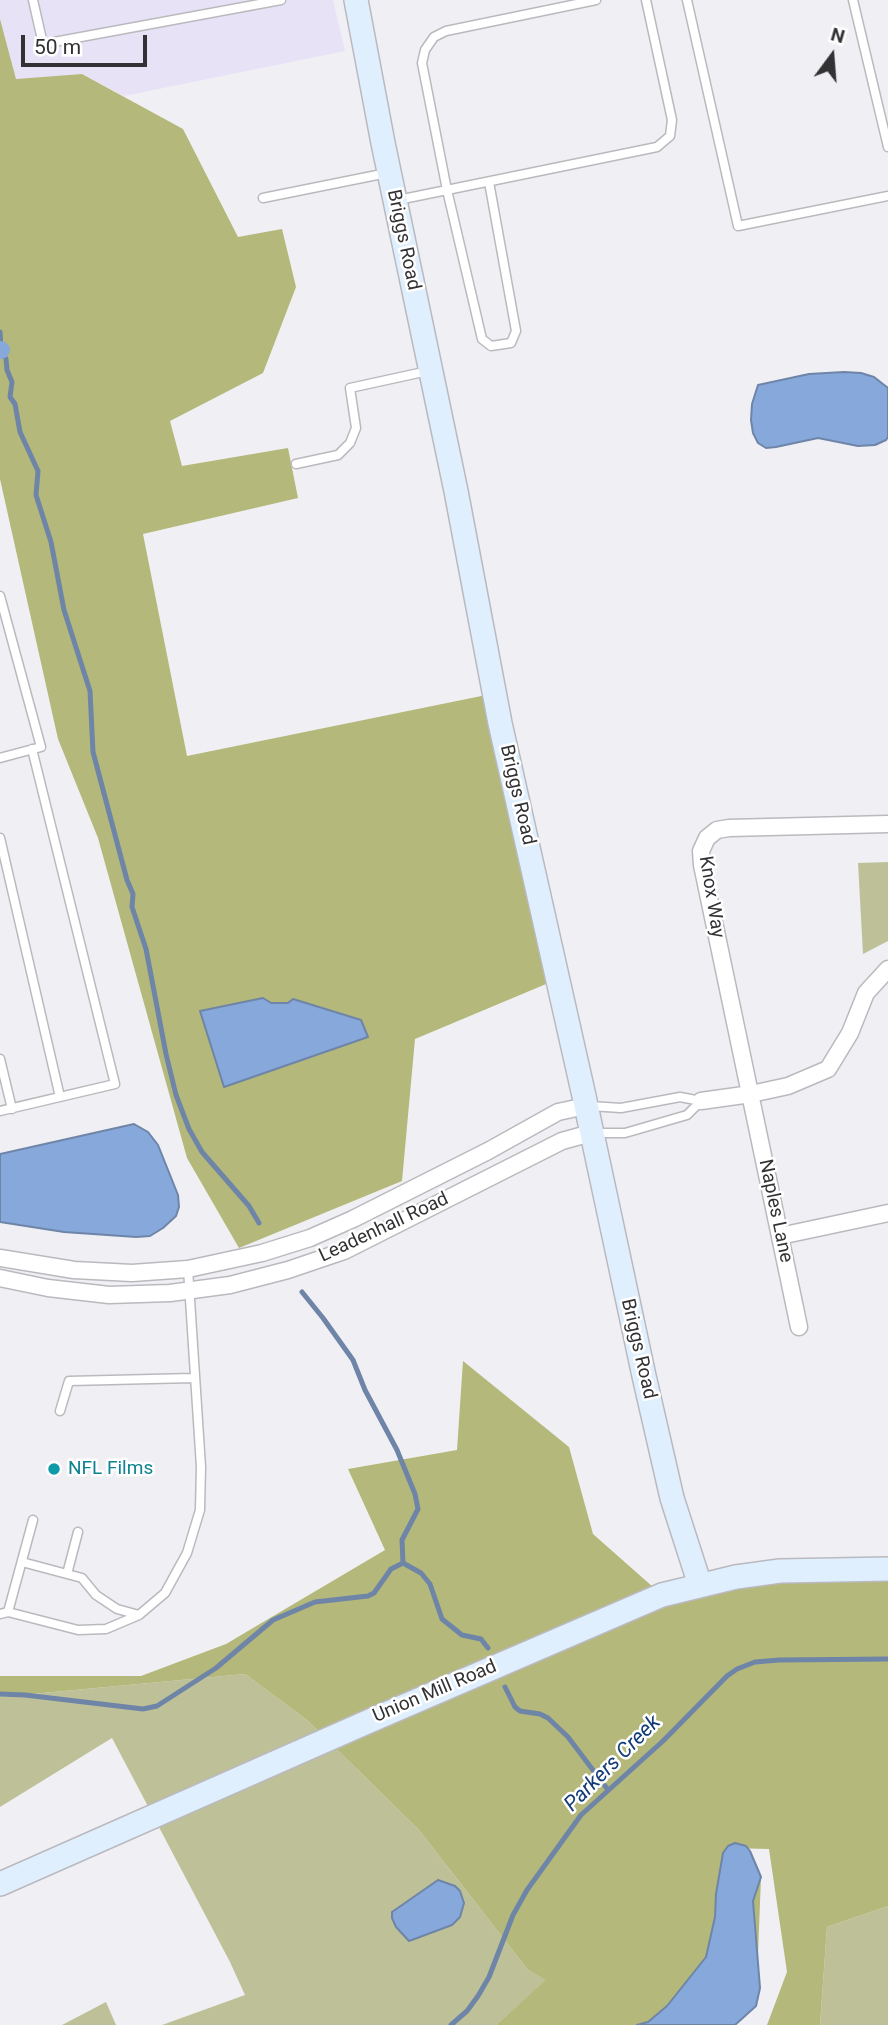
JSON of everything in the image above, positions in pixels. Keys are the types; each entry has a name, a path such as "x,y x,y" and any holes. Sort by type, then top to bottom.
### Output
{"street":[{"name":"Briggs Road","path":"356,0 500,723 672,1498 700,1585"},
{"name":"Knox Way","path":"751,1094 702,865 701,851 707,838 717,830 729,828 888,824"},
{"path":"701,1101 788,1086 828,1069 850,1033 866,993 888,969"},
{"name":"Naples Lane","path":"751,1094 799,1327"},
{"name":"Leadenhall Road","path":"0,1258 103,1272 188,1269 262,1253 332,1229 488,1151 558,1112 586,1106"},
{"name":"Leadenhall Road","path":"0,1278 48,1288 109,1295 188,1291 230,1285 288,1270 344,1251 562,1140 591,1133"},
{"path":"780,1236 888,1213"},
{"name":"Union Mill Road","path":"0,1884 662,1595 700,1585 780,1571 888,1569"}],"lane":[{"path":"33,0 43,44 281,0"},
{"path":"489,181 516,331 511,343 491,346 482,339 447,190 422,63 425,50 433,37 446,31 596,0"},
{"path":"395,201 657,147 670,136 672,120 646,0"},
{"path":"687,0 738,226 888,195"},
{"path":"853,0 888,147"},
{"path":"263,198 389,172"},
{"path":"296,464 338,455 350,443 356,428 350,388 431,371"},
{"path":"0,596 41,747 0,758"},
{"path":"0,1111 115,1084 32,749"},
{"path":"0,838 60,1097"},
{"path":"0,1059 12,1109"},
{"path":"586,1106 621,1108 680,1097 701,1101"},
{"path":"591,1133 625,1133 687,1115 701,1101"},
{"path":"33,1520 4,1613 78,1630 106,1629 139,1615 165,1593 187,1553 200,1510 201,1468 193,1378 188,1269"},
{"path":"60,1411 69,1381 193,1378"},
{"path":"67,1574 78,1532"},
{"path":"22,1562 82,1578 96,1595 117,1609 139,1615"}],"shaded area":[{"path":"0,0 333,0 345,51 124,96 82,74 16,79 0,19"}],"green space":[{"path":"0,19 16,79 82,74 183,129 238,237 282,229 296,287 263,373 170,421 182,466 288,448 298,498 143,534 187,756 501,692 558,979 415,1039 402,1181 239,1248 187,1158 98,838 58,739 0,479"},
{"path":"888,862 888,941 863,954 858,863"},
{"path":"463,1361 569,1447 593,1534 662,1595 700,1585 888,1574 888,1906 827,1927 820,2025 767,2025 787,1972 769,1849 728,1848 761,1877 756,2006 717,2025 496,2025 546,1980 528,1970 419,1830 307,1720 245,1674 0,1697 0,1676 141,1676 226,1644 385,1550 348,1469 457,1450"},
{"path":"245,1674 307,1720 419,1830 528,1970 547,1980 496,2025 162,2025 245,1995 112,1738 0,1807 0,1697"},
{"path":"888,1906 888,2025 820,2025 827,1927"},
{"path":"106,2002 116,2025 62,2025"}],"water":[{"path":"844,372 874,377 888,388 886,440 875,445 858,446 818,438 766,448 758,443 751,420 752,404 758,385 809,374"},
{"path":"263,998 271,1003 288,1003 293,999 361,1020 368,1037 224,1087 200,1011"},
{"path":"134,1124 148,1132 158,1145 178,1195 179,1207 176,1216 163,1228 150,1236 136,1237 64,1232 0,1222 0,1154"},
{"path":"735,1843 746,1846 750,1851 761,1877 753,1901 760,1988 756,2006 735,2025 637,2025 648,2022 667,2006 706,1957 715,1917 723,1853 728,1846"},
{"path":"438,1880 455,1886 460,1891 464,1903 460,1917 452,1925 409,1941 396,1927 392,1912"}],"waterway":[{"path":"0,332 1,349 12,382 10,397 15,404 20,432 38,471 36,495 51,542 64,610 90,691 93,752 133,894 132,907 146,949 176,1095 189,1129 202,1152 249,1206 259,1223"},
{"path":"302,1292 353,1360 365,1390 397,1450 415,1494 418,1509 402,1540 403,1563 421,1573 430,1584 442,1619 462,1635 481,1639 488,1648"},
{"path":"0,1694 143,1709 157,1706 216,1668 273,1620 315,1602 368,1596 374,1593 391,1569 403,1563"},
{"name":"Parkers Creek","path":"451,2025 467,2011 478,1996 489,1977 513,1915 527,1890 581,1815 663,1741 727,1676 755,1662 888,1659"},
{"path":"505,1687 515,1707 520,1711 548,1718 568,1737 608,1790"}],"place":[{"name":"NFL Films","path":"54,1469"}]}
